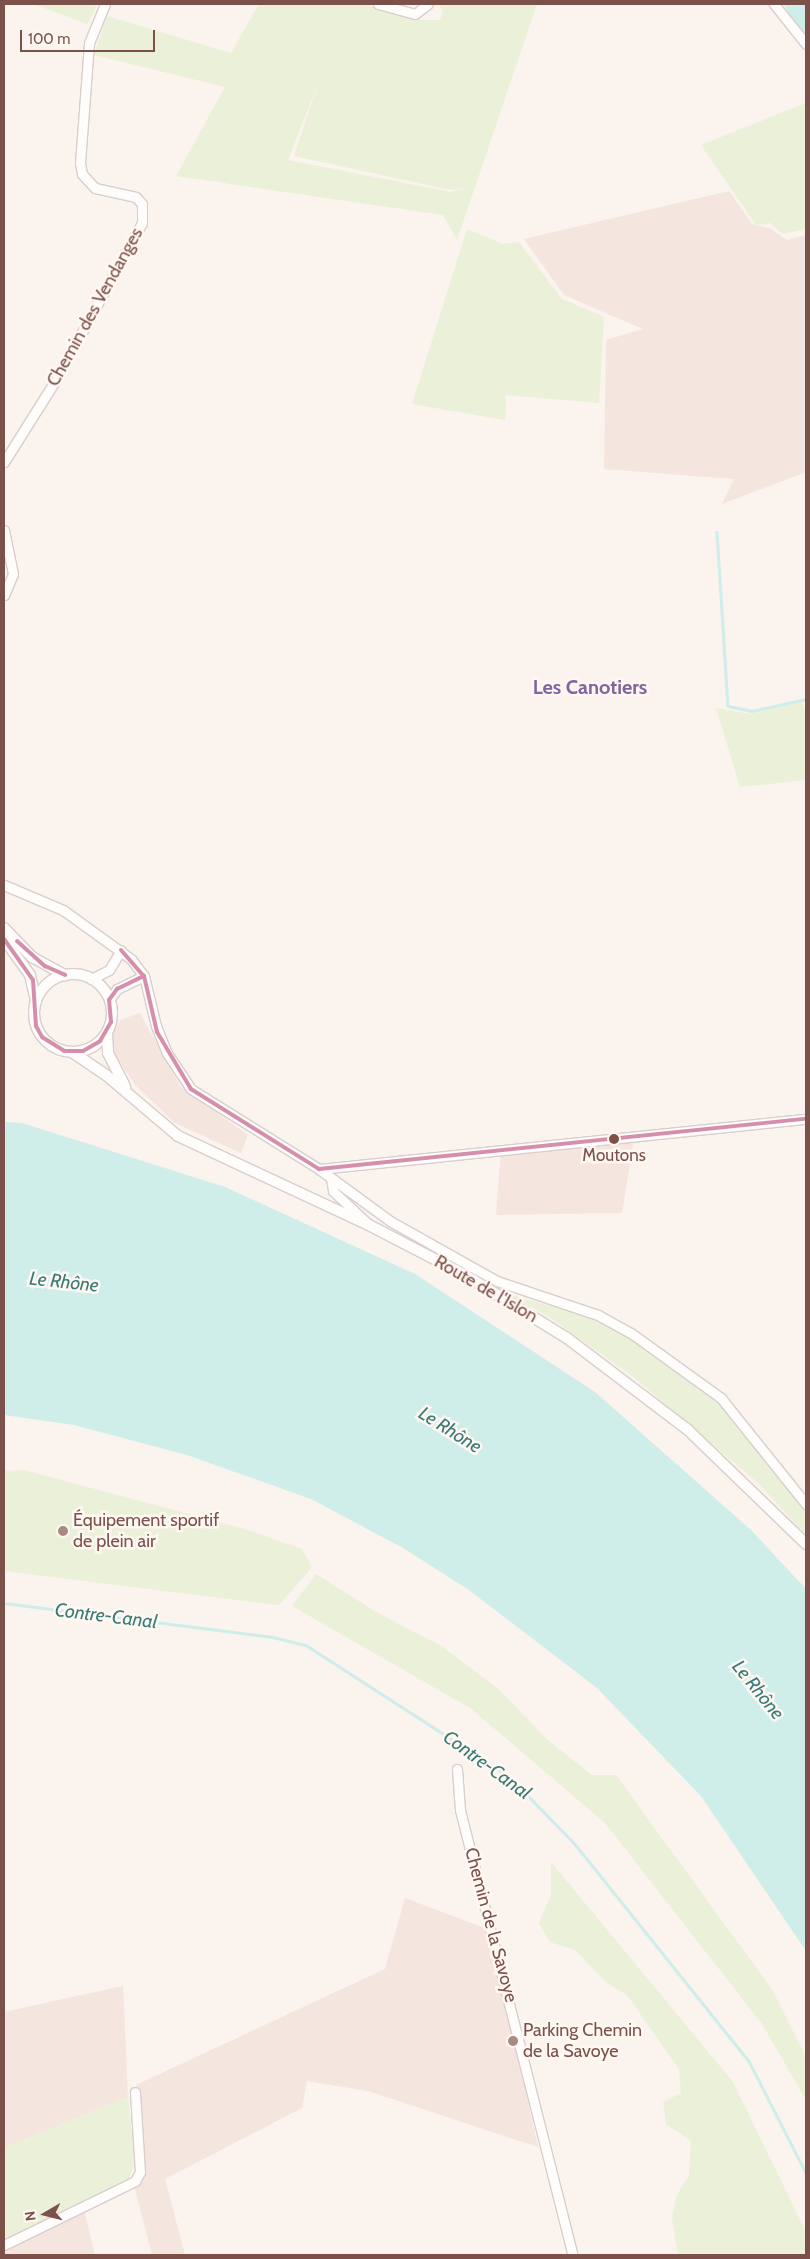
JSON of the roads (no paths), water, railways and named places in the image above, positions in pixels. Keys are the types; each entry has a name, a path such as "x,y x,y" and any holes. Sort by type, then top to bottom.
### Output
{"street":[{"name":"Chemin des Vendanges","path":"4,462 54,381 142,223 142,204 136,197 95,188 87,182 80,163 89,43 105,4"},
{"path":"378,4 415,14 428,4"},
{"path":"774,4 806,44"},
{"path":"4,530 13,574 4,595"},
{"path":"4,885 48,901 121,950 144,976 157,1032 191,1090 319,1169 390,1221 511,1288 598,1315 631,1333 721,1398 806,1504"},
{"path":"4,928 32,956 65,975 91,979 109,970 121,950"},
{"path":"4,939 30,975 36,1001 36,1026 42,1037 55,1048 72,1052 92,1047 107,1032 112,1011 109,1000 91,979"},
{"path":"36,1001 52,980 65,975"},
{"path":"109,1000 117,989 144,976"},
{"name":"Route de l'Islon","path":"107,1032 108,1053 128,1092"},
{"name":"Route de l'Islon","path":"72,1052 128,1092 178,1136 369,1225 527,1312 618,1374 688,1430 806,1544"},
{"path":"319,1169 806,1119"},
{"path":"331,1178 333,1191 369,1225"},
{"name":"Chemin de la Savoye","path":"456,1769 460,1810 573,2255"},
{"path":"4,2245 135,2181 140,2172 135,2092"}],"water":[{"path":"784,4 806,4 806,34 794,23"},
{"name":"Le Rhône","path":"4,1122 22,1123 225,1187 415,1274 595,1392 751,1530 806,1589 806,1951 701,1796 597,1688 469,1590 403,1548 311,1499 187,1455 74,1425 4,1415"}],"waterway":[{"path":"717,532 728,706 752,711 806,699"},
{"name":"Contre-Canal","path":"4,1603 273,1637 306,1645 510,1777 575,1844 749,2061 806,2173"}],"place":[{"name":"Moutons","path":"614,1139"},
{"name":"Équipement sportif de plein air","path":"63,1531"},
{"name":"Parking Chemin de la Savoye","path":"513,2041"}],"district":[{"name":"Les Canotiers","path":"590,687"}]}
